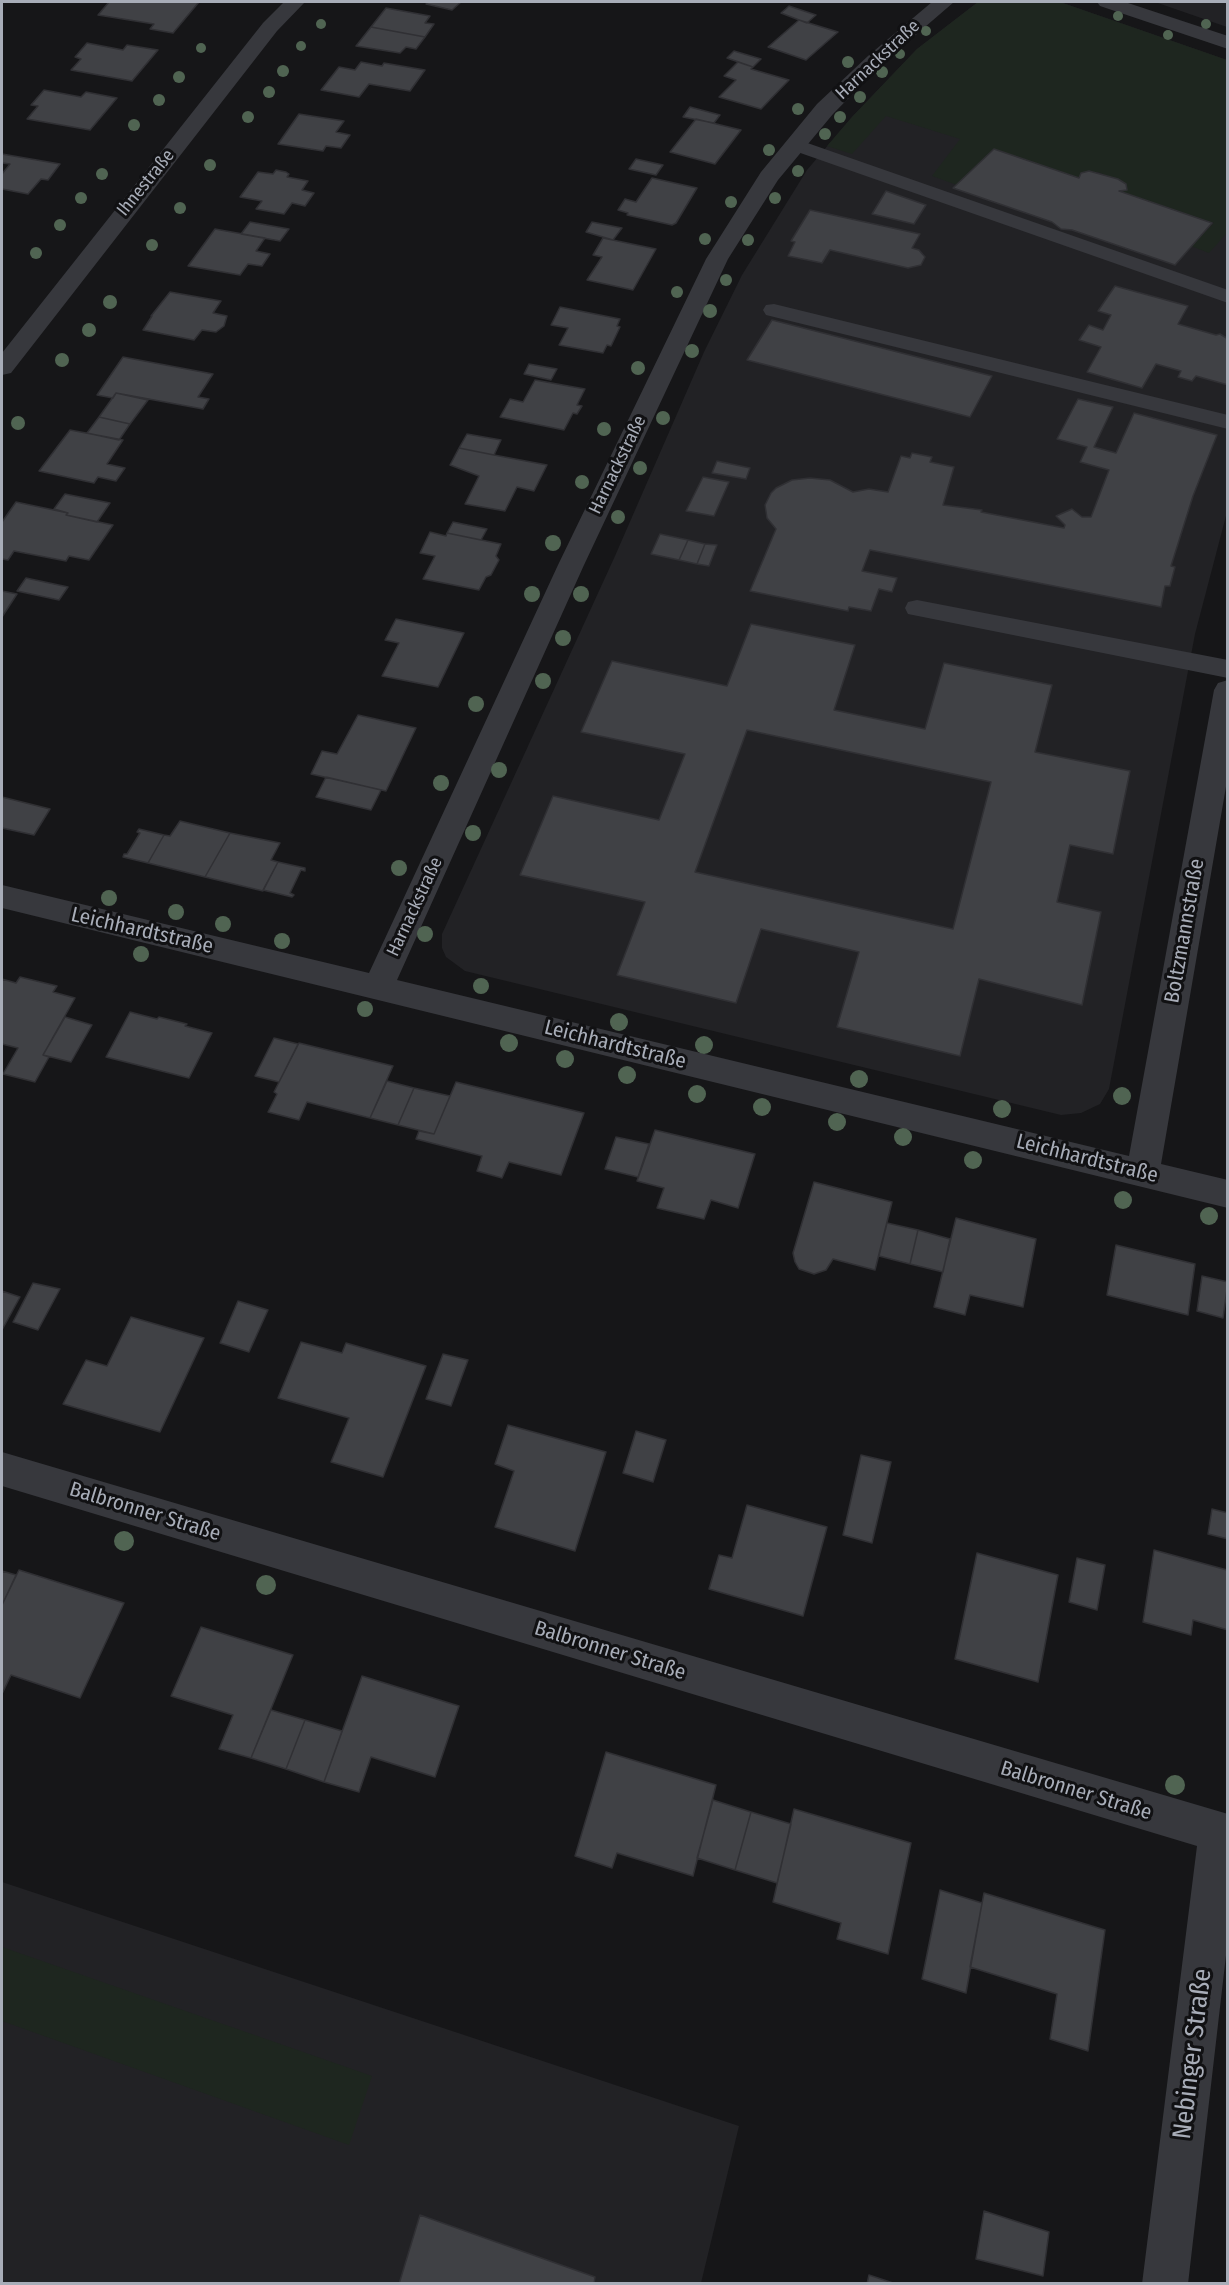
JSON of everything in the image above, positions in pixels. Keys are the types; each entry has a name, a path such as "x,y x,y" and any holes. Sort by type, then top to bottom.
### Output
{"street":[{"name":"Ihnestraße","path":"2,368 270,27 295,2"},
{"name":"Harnackstraße","path":"378,987 571,565 717,259 769,177 825,109 875,60 944,2"},
{"path":"1107,2 1227,43"},
{"name":"Boltzmannstraße","path":"1143,1172 1227,690"},
{"name":"Leichhardtstraße","path":"2,897 1227,1194"},
{"name":"Balbronner Straße","path":"2,1469 1223,1834"},
{"name":"Nebinger Straße","path":"1166,2283 1223,1834"}],"lane":[{"path":"796,145 1227,297"},
{"path":"774,310 1227,422"},
{"path":"917,608 1227,669"}],"shaded area":[{"path":"978,2 1060,2 1227,60 1227,512 1195,634 1109,1089 1100,1104 1081,1113 1061,1115 465,971 446,957 442,948 442,934 615,556 704,352 742,275 807,170 852,117 917,49"},
{"path":"978,2 1060,2 1227,60 1227,233 1209,253 1191,246 1214,223 1119,191 1126,190 1126,184 1098,172 1081,173 1079,178 994,149 957,185 932,176 960,139 886,116 852,154 827,146 917,49"},
{"path":"1155,2 1227,2 1227,27"},
{"path":"2,1882 739,2126 701,2283 2,2283"},
{"path":"2,1947 372,2076 349,2145 2,2021"}],"building":[{"path":"109,2 199,2 173,33 150,29 154,24 98,15"},
{"path":"428,2 461,2 452,10 426,4"},
{"path":"789,6 816,15 807,23 781,13"},
{"path":"386,8 430,16 425,23 434,24 425,37 371,27"},
{"path":"799,20 838,32 806,60 768,47"},
{"path":"371,27 425,37 416,49 406,47 400,53 356,46"},
{"path":"87,43 123,50 127,45 158,50 132,81 71,70 81,59 75,57"},
{"path":"734,51 761,59 753,67 727,58"},
{"path":"361,62 382,66 384,63 425,70 410,91 369,84 359,97 321,90 339,67 355,70"},
{"path":"738,62 753,67 751,69 789,80 761,109 719,97 736,80 724,76"},
{"path":"44,90 81,97 86,92 117,98 90,130 27,119 38,106 31,105"},
{"path":"690,107 720,115 714,123 683,117"},
{"path":"299,114 344,121 336,132 350,135 341,148 326,146 323,151 278,144"},
{"path":"696,119 741,130 715,164 670,152"},
{"path":"994,149 1079,178 1081,173 1089,171 1118,179 1126,184 1127,190 1119,191 1212,223 1175,265 1072,230 1061,229 1052,222 953,188"},
{"path":"2,154 60,164 48,180 41,179 28,194 2,189 2,174 10,164 2,163"},
{"path":"636,159 663,165 656,175 629,169"},
{"path":"276,170 286,172 289,174 287,177 308,181 302,190 314,193 305,206 292,203 284,214 256,209 262,201 240,197 258,172 273,174"},
{"path":"652,178 697,188 676,223 672,225 627,215 628,213 618,210 625,199 636,202"},
{"path":"886,191 926,205 914,224 872,214"},
{"path":"810,210 920,234 912,248 919,250 925,257 921,265 908,268 830,250 822,263 788,256 795,242 791,241"},
{"path":"250,222 289,229 280,241 241,234"},
{"path":"592,222 622,228 613,240 586,232"},
{"path":"215,229 265,238 256,251 270,254 262,266 248,264 240,275 188,266"},
{"path":"603,238 656,249 633,290 587,280 602,257 593,255"},
{"path":"1115,286 1188,306 1178,324 1216,335 1220,334 1228,339 1228,385 1196,376 1192,381 1178,377 1181,371 1156,364 1142,388 1087,372 1101,347 1079,340 1089,325 1103,330 1111,315 1098,311"},
{"path":"170,292 221,301 213,313 227,316 224,326 216,332 202,330 194,340 143,330"},
{"path":"560,307 620,319 617,326 620,327 611,346 607,345 603,353 559,345 568,328 551,325"},
{"path":"772,320 992,376 970,417 747,360"},
{"path":"123,357 213,374 198,397 209,399 203,409 116,393 113,398 97,395"},
{"path":"529,364 557,369 551,380 524,374"},
{"path":"535,380 585,389 577,405 582,406 577,414 573,413 564,430 500,417 510,399 523,402"},
{"path":"116,393 148,400 130,424 99,417"},
{"path":"1078,399 1113,407 1094,447 1116,453 1134,413 1217,435 1193,496 1171,566 1175,567 1170,586 1165,586 1161,607 870,550 862,571 897,578 892,592 879,589 871,611 849,607 848,611 750,591 776,529 767,518 765,505 776,488 792,480 810,478 830,480 853,492 869,489 888,492 901,456 910,458 912,453 932,457 930,462 954,467 943,505 982,510 981,512 1064,528 1065,525 1056,516 1072,509 1082,517 1091,517 1109,470 1080,462 1087,447 1057,439"},
{"path":"99,417 130,424 119,440 87,433"},
{"path":"70,430 123,440 107,464 125,468 116,481 98,477 94,483 39,471"},
{"path":"467,434 501,440 494,455 459,448"},
{"path":"459,448 547,465 534,491 517,487 505,511 465,504 479,476 450,465"},
{"path":"717,461 750,468 746,479 712,473"},
{"path":"703,477 729,482 714,516 686,511"},
{"path":"65,494 110,503 97,522 66,515 68,513 54,509"},
{"path":"16,502 113,525 89,560 69,556 66,561 14,551 8,560 2,559 2,522"},
{"path":"453,522 487,529 481,540 447,533"},
{"path":"430,532 446,536 447,533 501,544 496,556 499,560 479,590 423,579 435,556 420,553"},
{"path":"660,534 688,540 679,560 651,554"},
{"path":"688,540 705,544 697,564 679,560"},
{"path":"705,544 717,545 709,566 697,564"},
{"path":"26,578 68,587 59,600 17,591"},
{"path":"2,591 17,594 2,617"},
{"path":"396,619 464,633 438,687 382,676 399,643 385,640"},
{"path":"751,624 855,645 834,710 925,729 944,663 1052,685 1035,752 1130,771 1113,854 1070,845 1057,902 1101,912 1082,1005 979,979 960,1056 837,1027 859,952 761,929 736,1003 617,975 645,902 520,875 553,796 659,820 685,754 581,732 612,661 727,686","holes":["747,730 991,782 953,929 695,872"]},
{"path":"358,715 416,728 386,791 311,774 322,751 337,754"},
{"path":"326,777 381,790 371,810 316,797"},
{"path":"2,797 50,809 34,835 2,828"},
{"path":"180,821 230,833 205,877 148,863 164,835 170,836"},
{"path":"139,829 164,835 148,863 123,857 140,833 137,832"},
{"path":"230,833 280,843 271,860 278,862 263,891 205,877"},
{"path":"278,862 305,868 305,871 301,870 290,893 294,895 292,897 263,890"},
{"path":"20,977 57,986 53,992 75,998 43,1055 49,1057 35,1082 3,1074 18,1048 2,1044 2,979 16,983"},
{"path":"130,1012 187,1024 185,1026 212,1033 189,1078 106,1057"},
{"path":"65,1017 92,1025 71,1062 43,1055"},
{"path":"274,1038 298,1044 279,1082 255,1076"},
{"path":"299,1043 393,1066 370,1118 307,1102 299,1120 268,1112 277,1094 274,1092"},
{"path":"387,1081 414,1088 398,1125 370,1118"},
{"path":"456,1082 584,1113 561,1175 509,1162 502,1178 477,1171 482,1156 416,1139 419,1131 434,1134"},
{"path":"414,1088 450,1096 434,1134 398,1125"},
{"path":"655,1130 755,1154 738,1208 711,1200 704,1219 657,1208 664,1188 637,1181"},
{"path":"616,1137 649,1144 638,1177 605,1169"},
{"path":"814,1182 892,1202 875,1270 833,1259 826,1270 814,1274 799,1269 793,1253"},
{"path":"956,1218 1036,1239 1023,1307 970,1295 965,1315 934,1307"},
{"path":"887,1223 918,1230 910,1264 879,1256"},
{"path":"918,1230 950,1239 943,1272 910,1264"},
{"path":"1116,1245 1195,1264 1188,1315 1107,1295"},
{"path":"1202,1276 1228,1282 1223,1318 1197,1311"},
{"path":"33,1283 60,1289 38,1330 13,1322"},
{"path":"2,1291 20,1297 2,1330"},
{"path":"238,1301 268,1310 249,1352 220,1343"},
{"path":"131,1317 204,1338 160,1432 63,1404 86,1360 107,1366"},
{"path":"301,1342 342,1353 346,1343 426,1366 383,1477 331,1462 349,1418 278,1398"},
{"path":"443,1354 468,1360 451,1406 426,1399"},
{"path":"508,1425 606,1452 575,1551 495,1527 514,1471 495,1464"},
{"path":"636,1431 666,1440 653,1482 623,1473"},
{"path":"861,1455 891,1462 872,1543 843,1535"},
{"path":"747,1505 827,1527 803,1616 709,1589 719,1555 732,1558"},
{"path":"1212,1509 1228,1513 1228,1539 1208,1534"},
{"path":"1154,1550 1227,1570 1228,1564 1228,1630 1193,1620 1191,1635 1143,1622"},
{"path":"977,1553 1058,1575 1038,1682 955,1659"},
{"path":"1077,1558 1105,1565 1097,1610 1069,1602"},
{"path":"19,1570 124,1603 80,1698 11,1675 2,1694 2,1605"},
{"path":"2,1571 16,1575 2,1605"},
{"path":"201,1627 293,1655 251,1758 219,1749 233,1715 171,1696"},
{"path":"362,1676 459,1706 435,1777 371,1757 359,1792 324,1782"},
{"path":"271,1710 305,1720 286,1769 251,1758"},
{"path":"305,1720 342,1731 324,1782 286,1769"},
{"path":"606,1752 716,1785 693,1876 617,1853 612,1868 575,1856"},
{"path":"713,1800 751,1812 735,1870 697,1858"},
{"path":"794,1809 911,1843 888,1954 837,1939 841,1923 773,1902"},
{"path":"751,1812 791,1824 777,1883 735,1870"},
{"path":"940,1890 982,1903 966,1993 922,1979"},
{"path":"984,1893 1105,1930 1088,2051 1050,2039 1057,1994 970,1967"},
{"path":"984,2211 1049,2232 1043,2276 976,2259"},
{"path":"420,2215 595,2277 594,2284 399,2284"},
{"path":"869,2275 896,2284 867,2284"}]}
